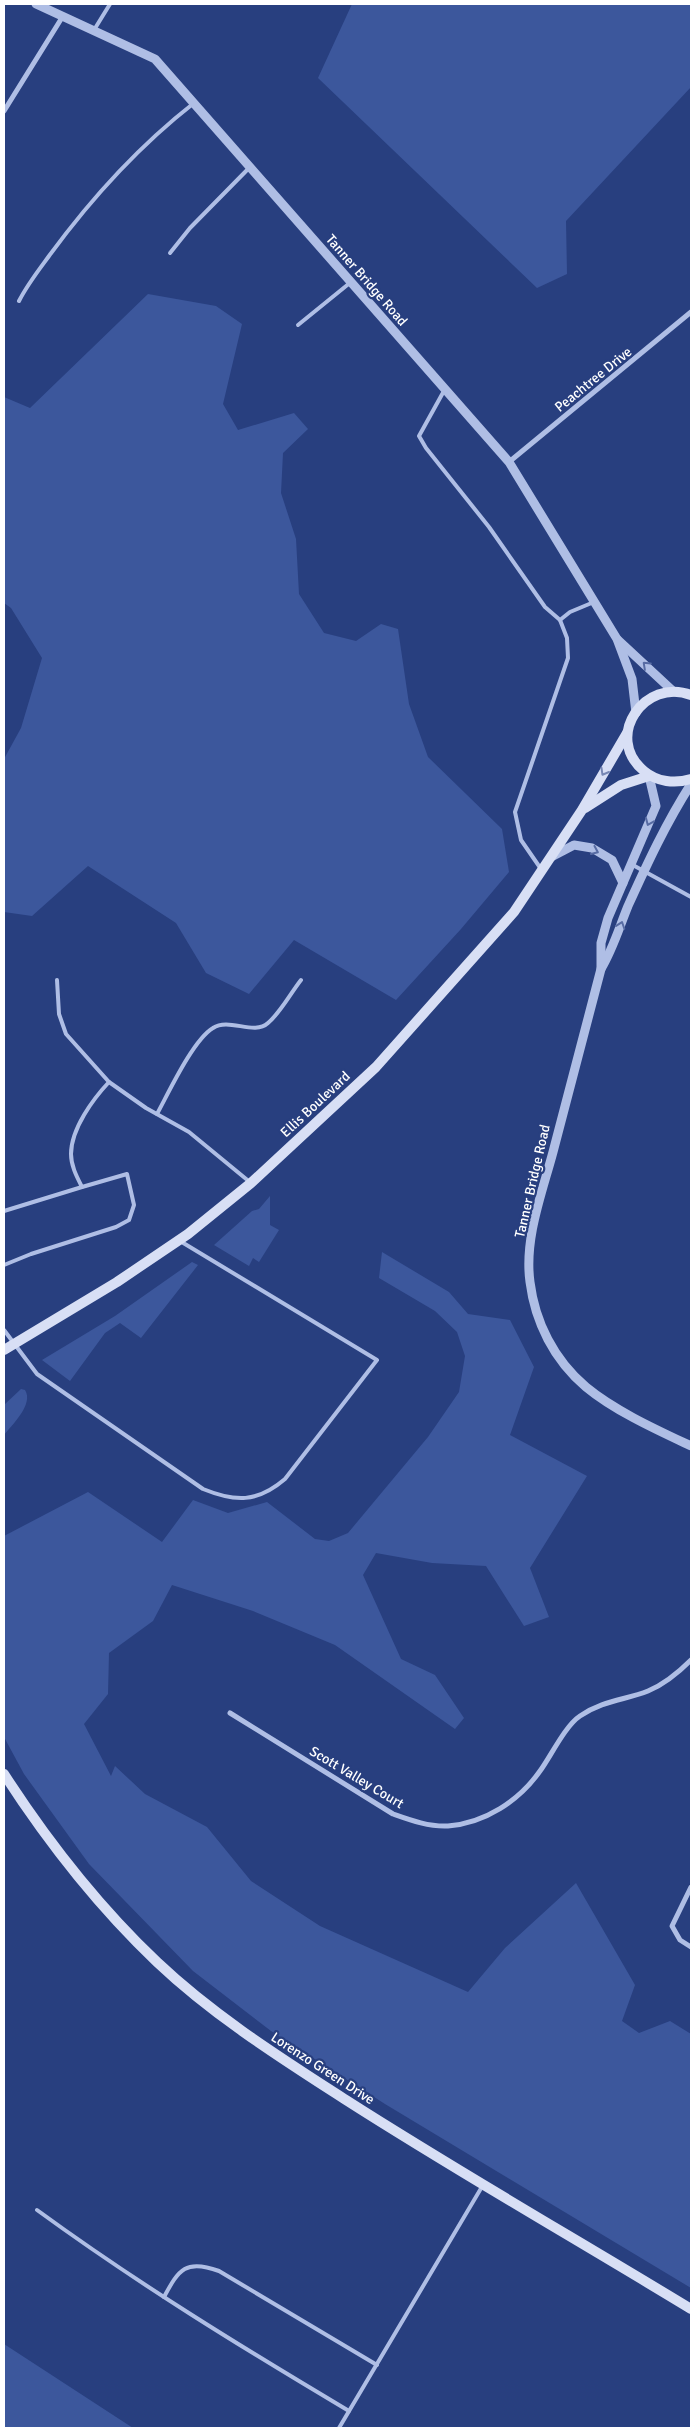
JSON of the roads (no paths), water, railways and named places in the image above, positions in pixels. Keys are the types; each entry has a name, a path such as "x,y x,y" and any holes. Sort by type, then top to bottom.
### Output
{"main road":[{"path":"636,713 648,699 661,692 690,693"},
{"name":"Ellis Boulevard","path":"4,1350 16,1345 118,1282 179,1240 251,1183 376,1067 514,912 582,810 627,733 636,713"},
{"path":"627,733 627,750 635,764 649,776 660,780 691,779"},
{"name":"Ellis Boulevard","path":"582,810 621,784 649,776"},
{"name":"Lorenzo Green Drive","path":"4,1774 26,1808 79,1880 117,1923 186,1989 280,2058 483,2184 691,2309"}],"street":[{"name":"Tanner Bridge Road","path":"36,4 155,59 509,462 617,639 632,679 636,713"},
{"path":"4,111 64,16"},
{"name":"Peachtree Drive","path":"509,462 691,312"},
{"name":"Tanner Bridge Road","path":"617,639 674,692"},
{"name":"Tanner Bridge Road","path":"649,776 656,806 608,918 601,943 600,969 532,1233 530,1280 537,1318 547,1338 564,1364 586,1387 651,1427 691,1446"},
{"name":"Tanner Bridge Road","path":"600,969 612,951 622,920 644,870 674,811 691,784"},
{"path":"553,856 574,845 592,848 612,860 623,883"},
{"name":"Scott Valley Court","path":"230,1713 393,1814 417,1823 448,1826 480,1818 515,1799 526,1790 579,1716 613,1700 647,1691 676,1676 691,1660"},
{"path":"691,1887 672,1926 680,1940 691,1947"}],"lane":[{"path":"94,30 110,4"},
{"path":"19,301 26,287 66,233 104,189 165,126 194,103"},
{"path":"170,253 190,228 250,167"},
{"path":"298,325 351,282"},
{"path":"445,389 419,436 544,607 560,620 567,638 568,658 515,812 521,840 543,871"},
{"path":"560,620 570,612 594,602"},
{"path":"631,864 691,897"},
{"path":"56,980 59,1014 66,1034 109,1082 157,1114 189,1132 251,1183"},
{"path":"157,1114 195,1047 213,1027 224,1025 256,1028 268,1024 301,980"},
{"path":"82,1187 74,1172 71,1154 74,1135 99,1093 109,1082"},
{"path":"4,1212 127,1174 134,1205 128,1220 116,1227 31,1254 4,1265"},
{"path":"4,1330 37,1374 203,1489 222,1497 242,1499 258,1497 272,1490 285,1479 377,1360 179,1240"},
{"path":"339,2428 483,2184"},
{"path":"37,2210 101,2257 349,2412"},
{"path":"164,2297 183,2268 192,2265 204,2266 219,2271 377,2365"}]}
